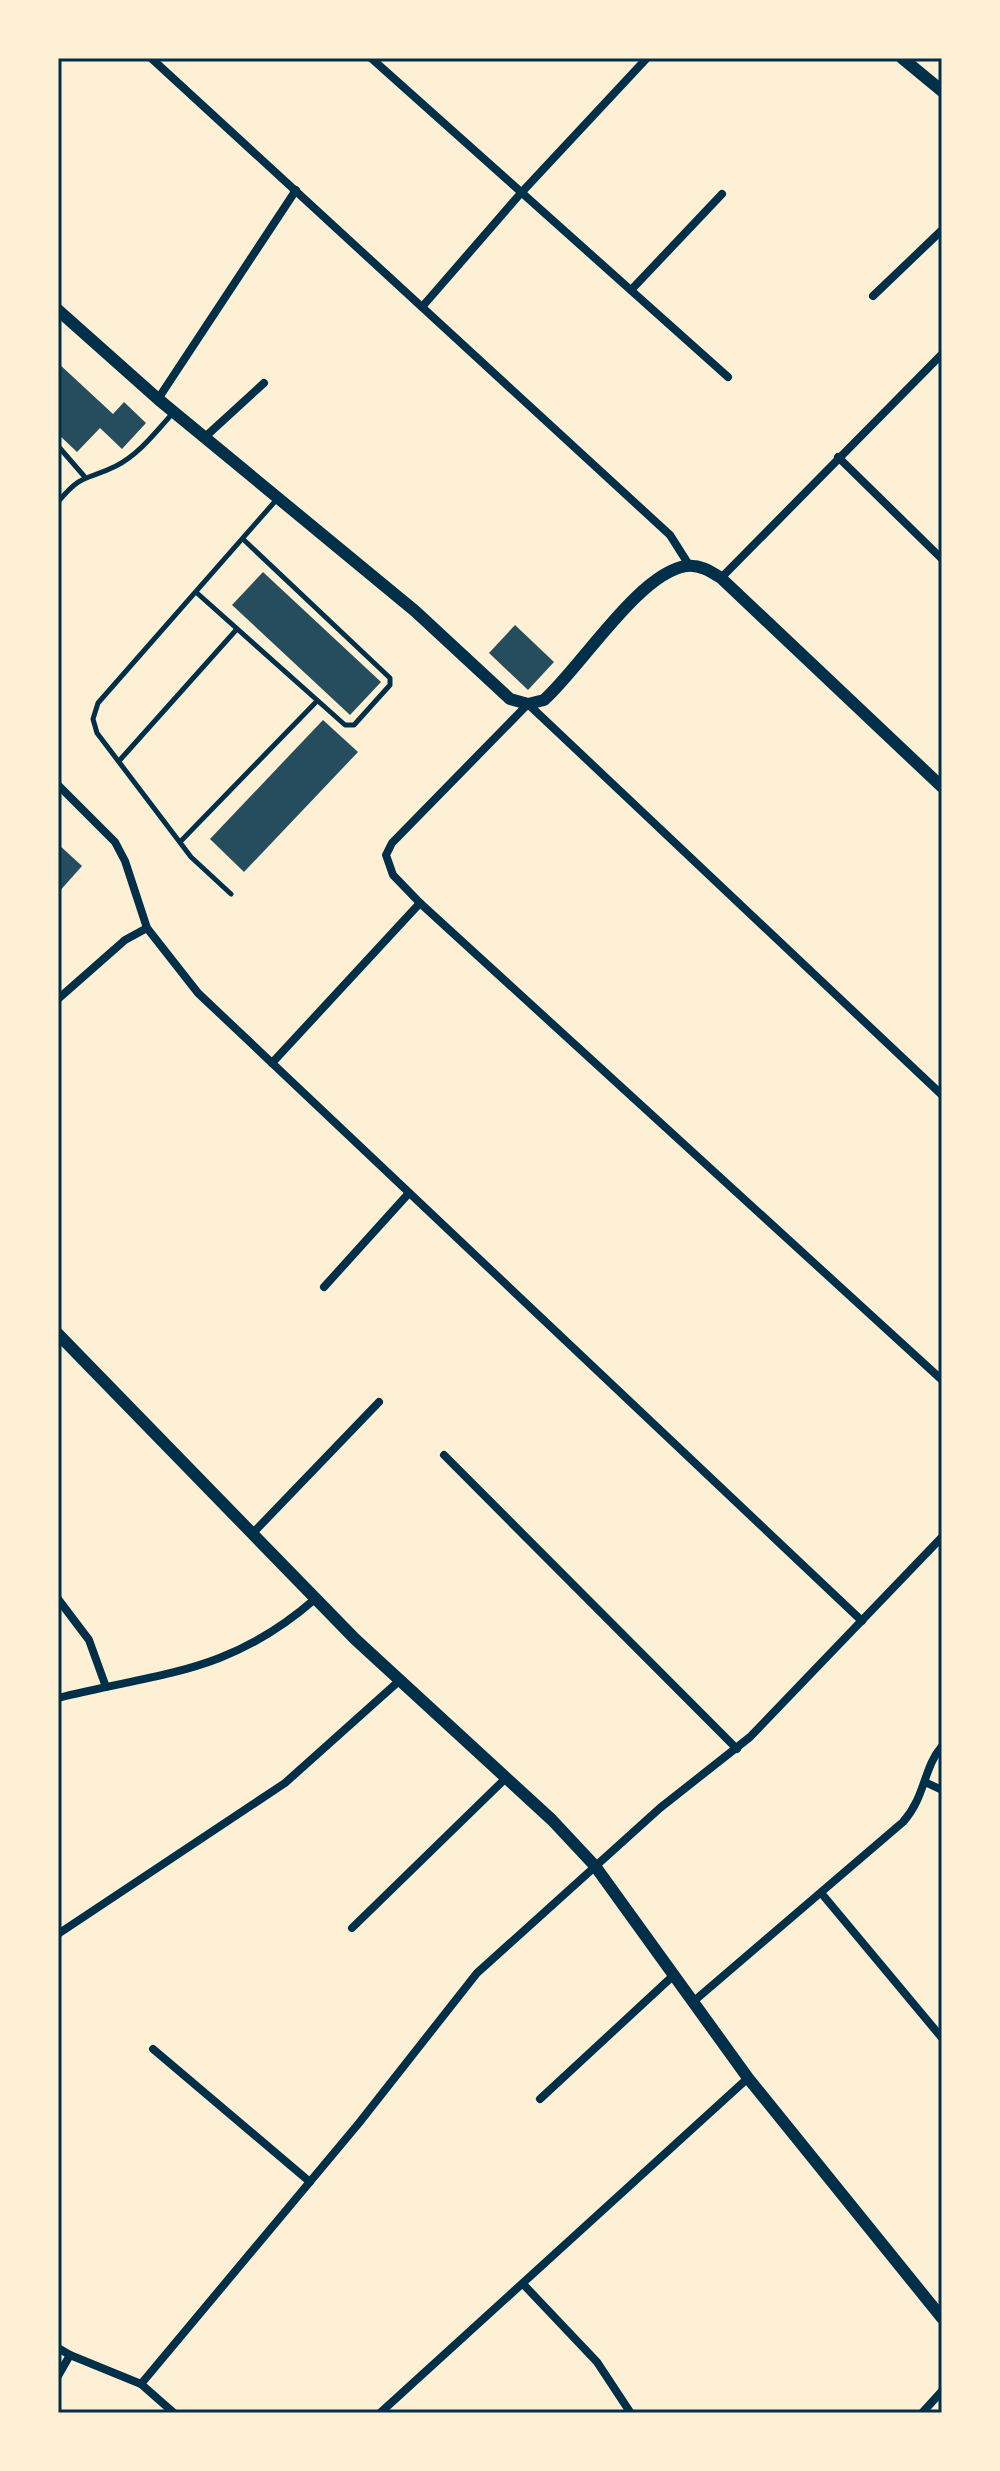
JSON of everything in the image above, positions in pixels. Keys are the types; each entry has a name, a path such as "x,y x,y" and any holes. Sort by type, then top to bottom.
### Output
{"street":[{"path":"151,58 670,535 689,565 721,578 942,787"},
{"path":"371,58 728,377"},
{"path":"422,307 521,193 647,58"},
{"path":"902,58 942,91"},
{"path":"158,399 296,190"},
{"path":"632,289 722,194"},
{"path":"873,296 942,230"},
{"path":"58,310 158,399 415,611 501,693 528,704 942,1095"},
{"path":"721,578 942,354"},
{"path":"205,437 264,383"},
{"path":"838,457 942,559"},
{"path":"689,565 675,569 647,588 551,694 528,704 392,843 386,855 393,875 420,903 942,1380"},
{"path":"58,785 115,842 147,928 198,993 862,1621"},
{"path":"272,1063 420,903"},
{"path":"58,999 125,940 147,928"},
{"path":"324,1287 409,1193"},
{"path":"58,1334 315,1599 399,1681 552,1820 595,1866 748,2078 942,2318"},
{"path":"252,1534 379,1402"},
{"path":"444,1455 737,1749"},
{"path":"141,2384 310,2182 477,1973 660,1808 737,1749 942,1537"},
{"path":"58,1599 89,1640 106,1687"},
{"path":"58,1698 173,1675 224,1658 271,1635 315,1599"},
{"path":"58,1934 285,1783 399,1681"},
{"path":"694,2001 903,1822 917,1807 932,1760 942,1746"},
{"path":"352,1928 506,1778"},
{"path":"927,1783 942,1790"},
{"path":"822,1894 942,2038"},
{"path":"540,2099 675,1974"},
{"path":"153,2049 310,2182"},
{"path":"380,2413 748,2078"},
{"path":"524,2285 597,2362 630,2412"},
{"path":"58,2348 141,2384 174,2413"},
{"path":"58,2376 70,2355"},
{"path":"922,2413 942,2391"}],"lane":[{"path":"58,502 84,476 114,467 130,456 174,412"},
{"path":"58,446 84,476"},
{"path":"231,894 180,842 97,733 93,719 98,703 279,498"},
{"path":"197,593 345,725 354,725 390,685 390,678 244,540"},
{"path":"119,761 237,629"},
{"path":"180,842 317,701"}],"building":[{"path":"58,363 113,414 124,402 146,423 122,449 100,428 77,452 58,434"},
{"path":"263,572 381,682 350,715 232,605"},
{"path":"515,625 554,662 528,690 489,653"},
{"path":"323,720 358,752 244,872 210,839"},
{"path":"58,844 82,866 58,893"}]}
